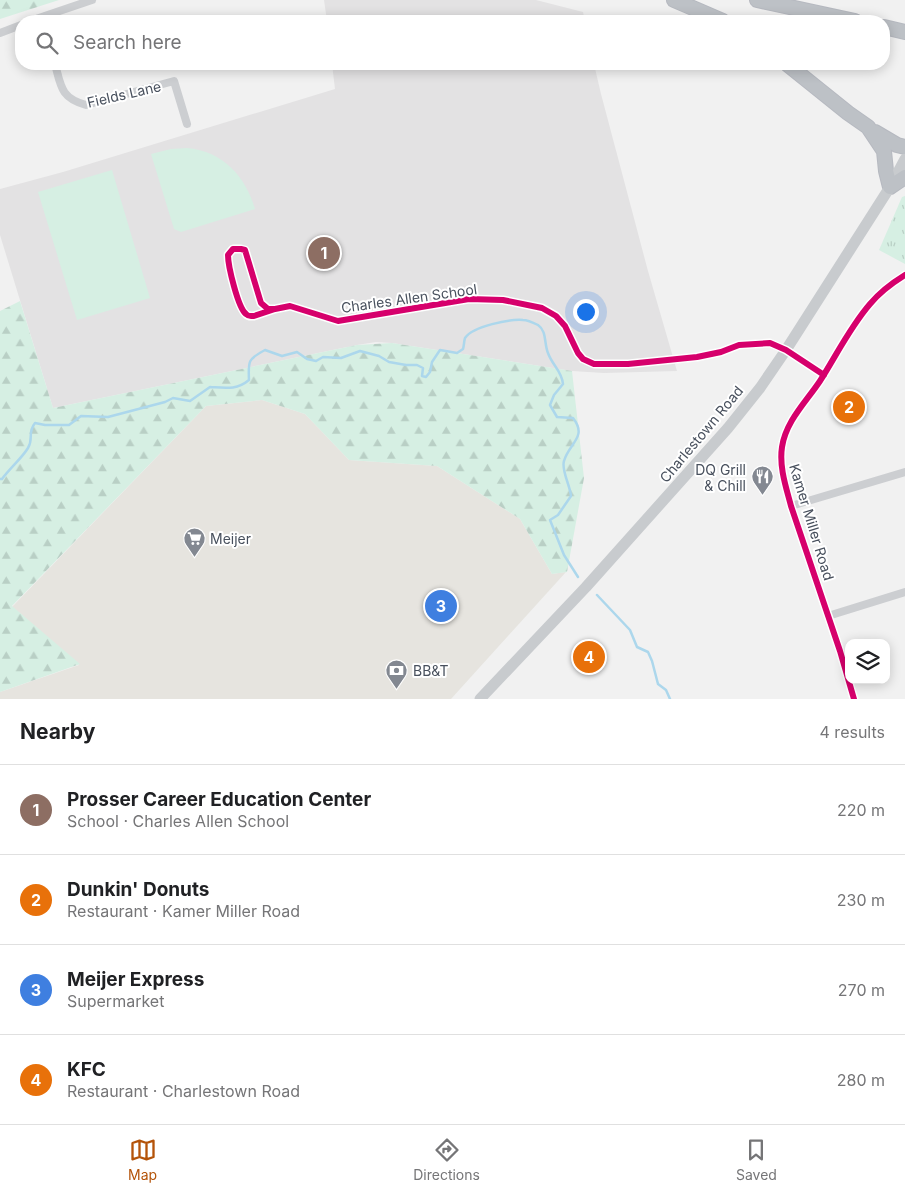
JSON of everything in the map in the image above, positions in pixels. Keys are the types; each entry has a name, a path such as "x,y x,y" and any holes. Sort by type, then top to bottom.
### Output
{"highway":[{"path":"674,0 709,15"},
{"path":"757,0 827,15"},
{"path":"890,28 905,32"},
{"path":"794,70 848,114 905,147"},
{"path":"868,127 884,150 890,187 905,177"}],"main road":[{"name":"Charlestown Road","path":"480,699 586,587 710,450 760,388 890,187 905,159"}],"street":[{"path":"54,15 92,0"},
{"path":"0,32 15,27"},
{"name":"Fields Lane","path":"57,70 66,96 74,102 86,105 174,82 187,124"},
{"name":"Charles Allen School","path":"275,309 268,309 261,303 245,250 233,249 228,255 228,260 243,311 245,314 254,316 290,306 338,321 469,299 502,300 542,308 556,316 565,326 578,353 589,362 601,365 698,357 750,344 770,343 786,350"},
{"name":"Kamer Miller Road","path":"854,699 791,506 782,472 782,445 791,421 824,375 867,308 881,292 905,275"},
{"path":"786,350 824,375"},
{"path":"791,506 905,472"},
{"path":"828,616 905,592"}],"shaded area":[{"path":"324,0 536,0 583,12 584,15 326,15"},
{"path":"333,70 595,70 648,271 677,371 604,373 572,371 376,342 53,408 0,235 0,189 63,172 335,89"},
{"path":"262,400 305,414 349,460 437,466 520,519 552,574 566,572 451,699 0,699 0,692 79,665 12,607 206,406"}],"green space":[{"path":"0,0 59,0 0,19"},
{"path":"187,148 212,154 231,168 246,186 255,209 181,232 174,229 151,154 171,149"},
{"path":"112,170 150,298 77,320 38,192"},
{"path":"905,196 905,264 879,250 902,197"},
{"path":"20,301 53,408 357,345 392,343 572,371 584,478 567,572 552,574 520,519 437,466 349,460 305,414 262,400 206,406 12,606 80,664 0,692 0,311"}],"waterway":[{"path":"0,479 23,456 28,448 31,430 35,423 69,425 81,416 108,417 165,402 173,398 190,401 210,387 231,388 249,380 250,361 265,350 282,356 297,352 307,359 316,361 323,357 341,358 360,351 379,356 389,362 417,365 423,368 422,376 426,377 430,372 432,362 440,350 457,353 463,349 465,338 476,330 501,322 525,320 538,325 543,331 548,353 562,379 563,384 554,395 550,405 557,417 573,418 579,430 563,465 571,496 558,515 550,520 564,555 578,577"},
{"path":"597,595 630,630 637,647 648,652 658,684 666,690 670,699"}],"cycle path":[{"path":"275,309 268,309 261,303 245,250 233,249 228,255 232,277 240,304 249,316 290,306 338,321 469,299 503,300 542,308 556,316 565,326 578,353 583,359 594,364 628,364 697,357 721,352 739,345 770,343 786,350 824,375"},
{"path":"854,699 840,651 791,506 782,469 781,454 784,438 792,420 820,381 856,322 878,296 905,275"}],"place":[{"name":"Prosser Career Education Center","path":"324,253"},
{"name":"Dunkin' Donuts","path":"849,407"},
{"name":"DQ Grill & Chill","path":"762,496"},
{"name":"Meijer","path":"194,557"},
{"name":"Meijer Express","path":"441,606"},
{"name":"KFC","path":"589,657"},
{"name":"BB&T","path":"397,689"}]}
